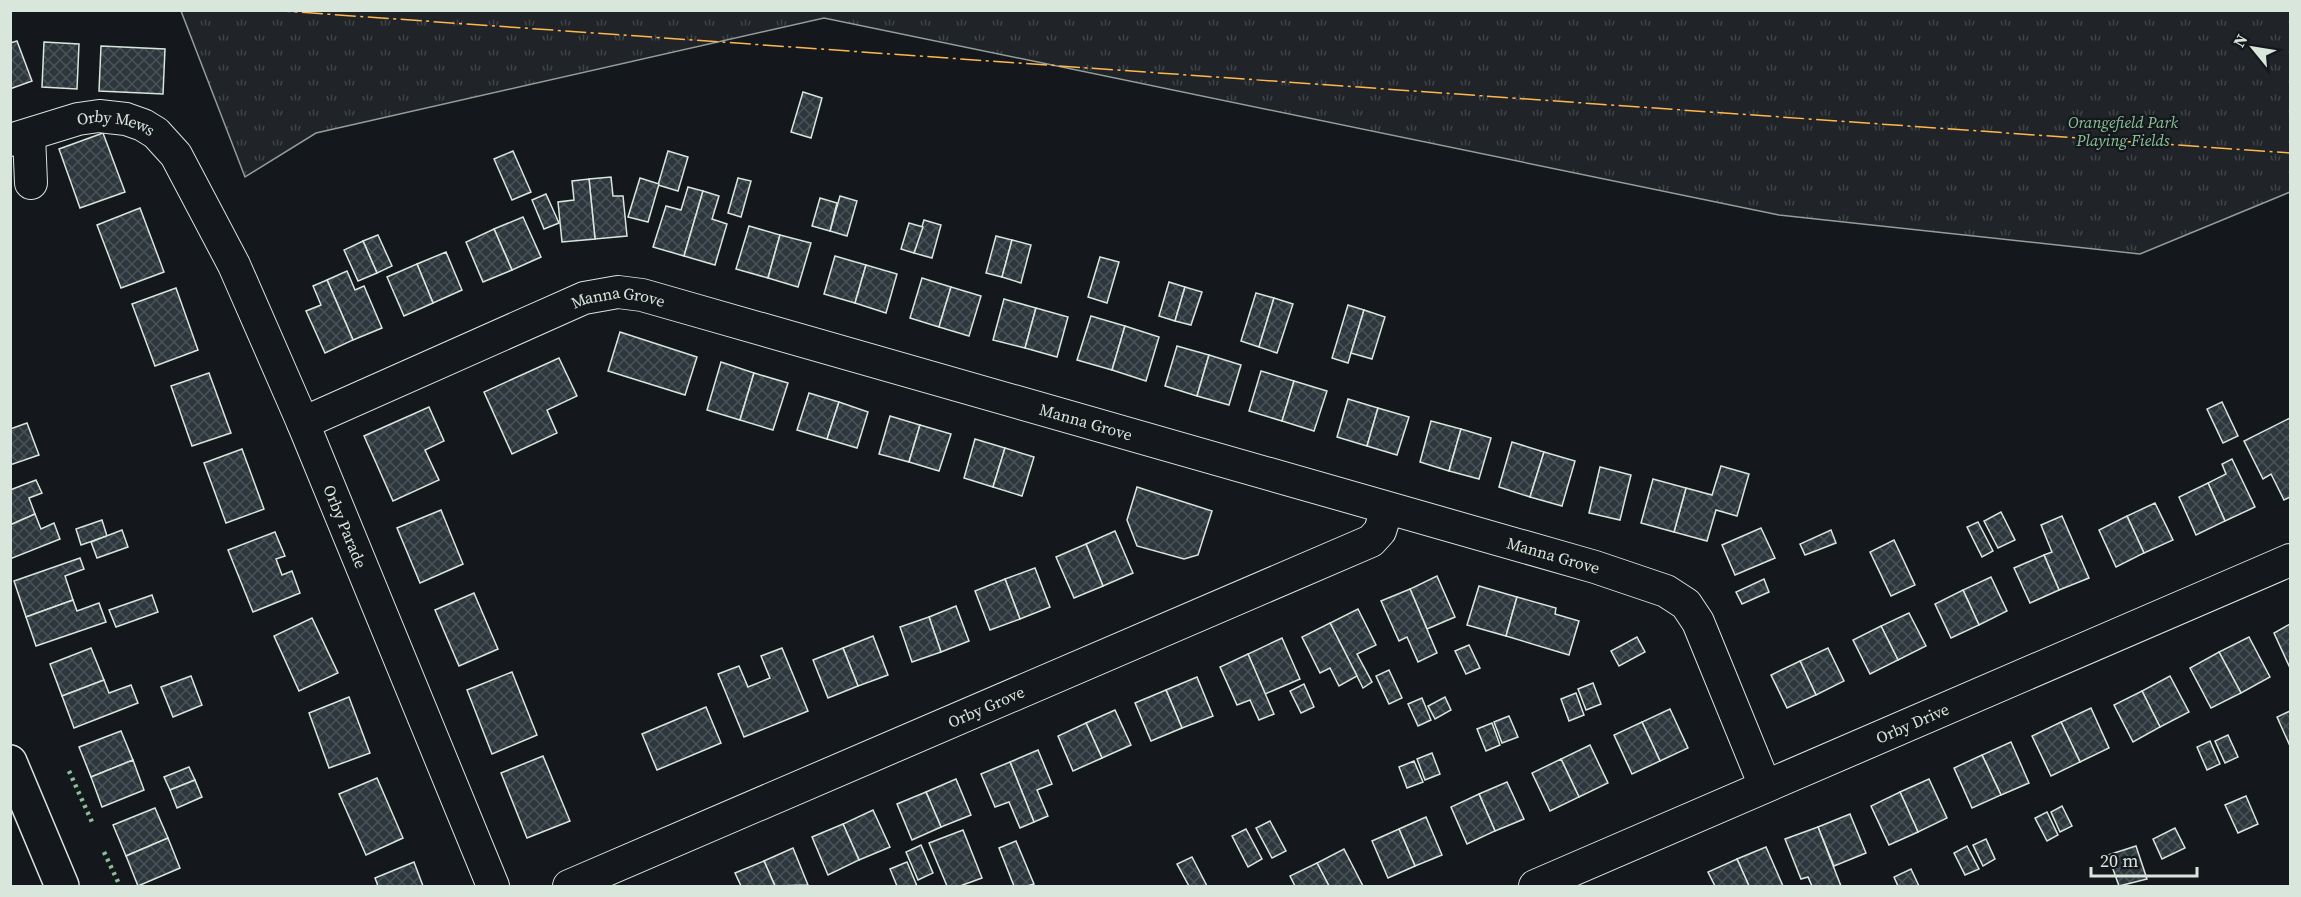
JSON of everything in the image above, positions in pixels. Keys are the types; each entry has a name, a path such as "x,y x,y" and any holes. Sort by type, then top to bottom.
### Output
{"street":[{"name":"Orby Mews","path":"31,183 20,137 78,119 99,116 126,119 156,133 176,155 185,170"},
{"name":"Orby Parade","path":"185,170 234,265 303,423 493,886"},
{"name":"Manna Grove","path":"303,423 584,298 618,292 654,299 1595,567 1666,591 1686,604 1698,622 1764,786"},
{"name":"Orby Grove","path":"569,886 1371,542 1380,531 1387,509"},
{"name":"Orby Drive","path":"1535,886 2290,560"},
{"path":"10,762 62,886"}],"green space":[{"name":"Orangefield Park Playing Fields","path":"181,11 2290,11 2290,192 2140,254 1779,215 824,18 316,133 245,177"}],"building":[{"path":"17,41 32,81 10,89 10,43"},
{"path":"44,42 79,44 77,89 42,87"},
{"path":"101,46 165,49 163,94 99,91"},
{"path":"803,92 822,98 811,138 791,132"},
{"path":"103,133 125,192 80,208 59,149"},
{"path":"513,151 531,192 512,200 494,159"},
{"path":"668,151 688,157 678,191 658,185"},
{"path":"611,177 613,196 623,196 627,236 595,239 589,179"},
{"path":"640,178 659,184 648,222 628,217"},
{"path":"738,178 751,181 741,217 728,213"},
{"path":"589,179 595,239 562,242 558,202 574,200 572,181"},
{"path":"688,187 703,191 684,256 653,247 666,206 681,210"},
{"path":"703,191 719,196 712,219 727,224 715,265 684,256"},
{"path":"546,194 559,223 544,229 532,200"},
{"path":"840,196 857,201 847,236 830,231"},
{"path":"820,198 837,203 830,231 812,226"},
{"path":"140,208 164,272 121,288 97,225"},
{"path":"523,217 541,257 512,270 494,229"},
{"path":"924,220 941,225 932,258 914,253"},
{"path":"909,223 923,227 914,253 901,249"},
{"path":"749,226 780,235 768,278 736,269"},
{"path":"494,229 512,270 483,282 466,242"},
{"path":"378,235 392,266 377,273 363,241"},
{"path":"780,235 811,243 798,287 768,278"},
{"path":"996,236 1012,240 1002,277 986,273"},
{"path":"1012,240 1031,245 1021,283 1002,277"},
{"path":"363,241 377,273 358,281 344,250"},
{"path":"446,252 462,290 433,303 417,264"},
{"path":"835,256 866,265 855,303 824,294"},
{"path":"1100,257 1119,262 1107,303 1088,297"},
{"path":"417,264 433,303 404,316 387,277"},
{"path":"866,265 897,274 886,313 855,303"},
{"path":"347,271 355,290 364,286 382,328 353,340 327,280"},
{"path":"922,278 951,287 939,327 910,318"},
{"path":"327,280 353,340 325,353 306,311 321,305 313,286"},
{"path":"1169,282 1185,287 1175,321 1159,316"},
{"path":"951,287 981,296 969,336 939,327"},
{"path":"1185,287 1202,292 1191,325 1175,321"},
{"path":"176,288 198,350 155,366 132,304"},
{"path":"1256,293 1274,298 1259,347 1241,341"},
{"path":"1274,298 1293,304 1277,353 1259,347"},
{"path":"1004,299 1036,308 1025,348 993,340"},
{"path":"1348,305 1364,310 1348,363 1332,358"},
{"path":"1036,308 1068,317 1057,357 1025,348"},
{"path":"1364,310 1385,317 1372,359 1351,353"},
{"path":"1091,316 1125,326 1112,370 1077,360"},
{"path":"1125,326 1159,337 1146,381 1112,370"},
{"path":"620,332 697,357 685,395 608,371"},
{"path":"1177,346 1209,355 1197,396 1165,386"},
{"path":"1209,355 1241,365 1229,405 1197,396"},
{"path":"559,358 577,396 547,410 557,433 512,454 484,392"},
{"path":"721,362 754,373 740,420 707,410"},
{"path":"1261,371 1294,381 1282,421 1249,411"},
{"path":"209,373 231,433 192,446 171,386"},
{"path":"754,373 788,383 773,430 740,420"},
{"path":"1294,381 1327,391 1314,431 1282,421"},
{"path":"809,393 839,402 827,439 797,430"},
{"path":"1348,399 1378,408 1367,446 1337,437"},
{"path":"839,402 868,412 857,448 827,439"},
{"path":"2222,402 2238,436 2223,443 2207,409"},
{"path":"429,407 444,441 425,450 439,480 393,501 364,436"},
{"path":"1378,408 1409,417 1397,455 1367,446"},
{"path":"890,416 920,425 909,462 879,454"},
{"path":"2290,418 2290,497 2284,500 2271,474 2263,479 2244,441"},
{"path":"1431,421 1461,429 1449,471 1420,462"},
{"path":"27,423 39,455 10,465 10,429"},
{"path":"920,425 951,434 939,471 909,462"},
{"path":"1461,429 1491,438 1479,479 1449,471"},
{"path":"975,439 1005,448 993,487 964,478"},
{"path":"1512,442 1544,452 1530,497 1499,487"},
{"path":"1005,448 1034,457 1022,496 993,487"},
{"path":"242,449 264,509 226,523 204,463"},
{"path":"1544,452 1575,461 1562,506 1530,497"},
{"path":"2232,459 2255,507 2225,521 2208,483 2226,474 2222,464"},
{"path":"1721,466 1749,474 1737,516 1716,510 1707,541 1674,532 1686,488 1712,495"},
{"path":"1600,467 1631,475 1620,520 1589,513"},
{"path":"1653,479 1686,488 1674,532 1641,523"},
{"path":"36,480 42,493 29,498 35,514 10,525 10,490"},
{"path":"2208,483 2225,521 2196,535 2179,497"},
{"path":"1137,487 1212,511 1198,555 1184,559 1137,546 1127,520"},
{"path":"2155,503 2173,540 2144,553 2127,516"},
{"path":"441,510 463,564 420,583 397,528"},
{"path":"2001,512 2015,540 1998,548 1984,521"},
{"path":"35,514 41,529 54,523 60,539 10,559 10,525"},
{"path":"2062,516 2089,578 2059,590 2044,555 2052,552 2041,525"},
{"path":"2127,516 2144,553 2116,567 2099,530"},
{"path":"102,520 107,536 81,545 76,529"},
{"path":"1978,522 1993,551 1982,557 1967,527"},
{"path":"1761,528 1775,558 1735,575 1722,545"},
{"path":"122,530 128,547 97,558 91,542"},
{"path":"1831,530 1836,543 1805,555 1800,544"},
{"path":"1115,531 1133,573 1103,586 1086,544"},
{"path":"275,532 285,556 276,559 282,575 292,571 300,593 253,612 228,550"},
{"path":"1894,540 1915,585 1891,596 1870,552"},
{"path":"1086,544 1103,586 1074,598 1056,557"},
{"path":"2044,555 2059,590 2030,603 2014,568"},
{"path":"80,558 84,569 65,576 73,600 26,617 14,581"},
{"path":"1035,568 1050,607 1020,619 1005,579"},
{"path":"1437,576 1455,617 1427,629 1410,589"},
{"path":"1991,577 2007,611 1979,625 1963,590"},
{"path":"1005,579 1020,619 990,630 975,591"},
{"path":"1764,579 1769,592 1742,604 1736,592"},
{"path":"1479,586 1517,597 1506,636 1467,625"},
{"path":"1410,589 1437,653 1418,662 1407,637 1399,641 1381,601"},
{"path":"1963,590 1979,625 1951,638 1935,604"},
{"path":"474,593 498,649 459,666 435,610"},
{"path":"152,595 158,612 116,627 109,610"},
{"path":"1517,597 1556,608 1555,614 1579,621 1569,655 1506,636"},
{"path":"73,600 77,611 99,603 106,622 36,646 26,617"},
{"path":"956,606 969,641 941,652 929,617"},
{"path":"1358,609 1376,645 1357,654 1372,682 1363,688 1330,623"},
{"path":"1909,613 1926,646 1898,660 1881,626"},
{"path":"929,617 941,652 912,662 900,627"},
{"path":"312,618 338,673 299,691 274,636"},
{"path":"1330,623 1357,676 1339,686 1330,668 1320,673 1302,637"},
{"path":"2290,624 2290,668 2274,633"},
{"path":"1881,626 1898,660 1870,674 1853,640"},
{"path":"873,636 888,675 858,686 843,648"},
{"path":"1637,637 1645,652 1619,666 1611,651"},
{"path":"2249,637 2270,677 2241,693 2219,652"},
{"path":"1282,638 1300,679 1265,694 1248,654"},
{"path":"1469,645 1480,668 1466,674 1455,651"},
{"path":"91,648 104,680 62,696 50,664"},
{"path":"782,648 808,711 744,737 718,674 739,666 748,687 770,678 761,656"},
{"path":"843,648 858,686 828,698 813,660"},
{"path":"1828,648 1844,681 1816,695 1800,661"},
{"path":"2219,652 2241,693 2211,708 2190,668"},
{"path":"1248,654 1274,714 1259,720 1250,700 1237,705 1220,667"},
{"path":"1800,661 1816,695 1787,708 1771,675"},
{"path":"1389,670 1402,698 1389,704 1376,676"},
{"path":"512,672 537,735 492,754 467,690"},
{"path":"191,676 202,705 173,717 161,687"},
{"path":"2170,676 2189,712 2160,727 2142,691"},
{"path":"1197,677 1213,716 1182,728 1166,690"},
{"path":"104,680 109,693 131,685 138,703 74,728 62,696"},
{"path":"1593,683 1601,704 1586,710 1578,689"},
{"path":"1304,684 1314,707 1301,713 1290,691"},
{"path":"1166,690 1182,728 1151,741 1135,703"},
{"path":"2142,691 2160,727 2133,742 2114,705"},
{"path":"1576,693 1584,715 1569,721 1561,699"},
{"path":"349,697 370,753 329,768 309,713"},
{"path":"1445,697 1451,710 1435,719 1428,706"},
{"path":"1422,698 1431,720 1418,726 1408,704"},
{"path":"706,707 721,743 657,770 642,734"},
{"path":"2091,708 2109,748 2080,762 2061,722"},
{"path":"1670,709 1688,748 1660,761 1642,722"},
{"path":"1115,710 1131,745 1102,758 1086,723"},
{"path":"2290,711 2290,746 2277,717"},
{"path":"1509,716 1518,737 1502,743 1494,722"},
{"path":"1642,722 1660,761 1632,774 1614,735"},
{"path":"2061,722 2080,762 2051,776 2032,736"},
{"path":"1086,723 1102,758 1073,771 1058,736"},
{"path":"1492,723 1500,745 1486,751 1477,729"},
{"path":"121,731 133,760 91,777 79,747"},
{"path":"2228,735 2238,757 2225,763 2215,741"},
{"path":"2210,741 2220,764 2207,770 2197,747"},
{"path":"2011,742 2029,783 2001,795 1982,755"},
{"path":"1590,745 1608,783 1579,797 1561,759"},
{"path":"1038,750 1052,784 1037,790 1048,816 1034,822 1010,762"},
{"path":"1432,753 1440,774 1425,780 1417,759"},
{"path":"1982,755 2001,795 1972,808 1954,768"},
{"path":"543,756 570,821 527,838 501,773"},
{"path":"1561,759 1579,797 1550,811 1532,773"},
{"path":"133,760 144,790 102,807 91,777"},
{"path":"1414,761 1423,782 1407,788 1399,767"},
{"path":"1010,762 1034,822 1020,828 1009,802 995,807 981,774"},
{"path":"189,767 195,780 170,790 164,777"},
{"path":"377,778 403,838 366,855 339,794"},
{"path":"956,779 971,815 941,827 926,792"},
{"path":"1929,779 1947,818 1918,832 1900,792"},
{"path":"195,780 202,797 177,808 170,790"},
{"path":"1507,782 1524,819 1495,831 1479,794"},
{"path":"926,792 941,827 912,840 897,804"},
{"path":"1900,792 1918,832 1889,845 1871,806"},
{"path":"1479,794 1495,831 1467,844 1451,807"},
{"path":"2246,796 2258,824 2238,833 2225,805"},
{"path":"2062,806 2072,826 2060,832 2051,812"},
{"path":"155,808 168,838 126,856 113,825"},
{"path":"873,810 890,847 859,860 843,824"},
{"path":"2047,812 2058,835 2047,841 2035,818"},
{"path":"1850,814 1866,853 1834,866 1818,827"},
{"path":"1426,817 1442,855 1415,866 1399,829"},
{"path":"1270,821 1286,851 1272,858 1256,828"},
{"path":"843,824 859,860 828,875 812,837"},
{"path":"1818,827 1841,886 1812,886 1808,877 1801,879 1785,839"},
{"path":"2175,828 2185,848 2162,859 2153,839"},
{"path":"1246,829 1262,859 1248,867 1232,836"},
{"path":"1399,829 1415,866 1388,878 1372,841"},
{"path":"963,830 982,878 960,886 947,886 929,843"},
{"path":"168,838 180,868 138,886 126,856"},
{"path":"1986,839 1995,859 1983,866 1973,845"},
{"path":"1016,841 1034,884 1014,886 999,848"},
{"path":"921,845 933,873 918,880 906,852"},
{"path":"1967,846 1979,869 1965,875 1954,853"},
{"path":"2136,846 2147,879 2119,886 2108,855"},
{"path":"1766,847 1783,886 1749,886 1737,859"},
{"path":"793,848 808,885 775,886 764,861"},
{"path":"1344,849 1363,886 1329,886 1317,863"},
{"path":"1192,857 1207,886 1189,886 1177,864"},
{"path":"1737,859 1749,886 1715,886 1708,872"},
{"path":"764,861 775,886 741,886 735,873"},
{"path":"414,862 423,886 378,886 375,878"},
{"path":"907,862 917,886 897,886 890,869"},
{"path":"1317,863 1329,886 1295,886 1290,876"},
{"path":"1911,869 1919,886 1898,886 1894,877"}],"hedge":[{"path":"69,771 92,822"},
{"path":"104,852 120,886"}],"power":[{"path":"269,10 2290,153"}]}
